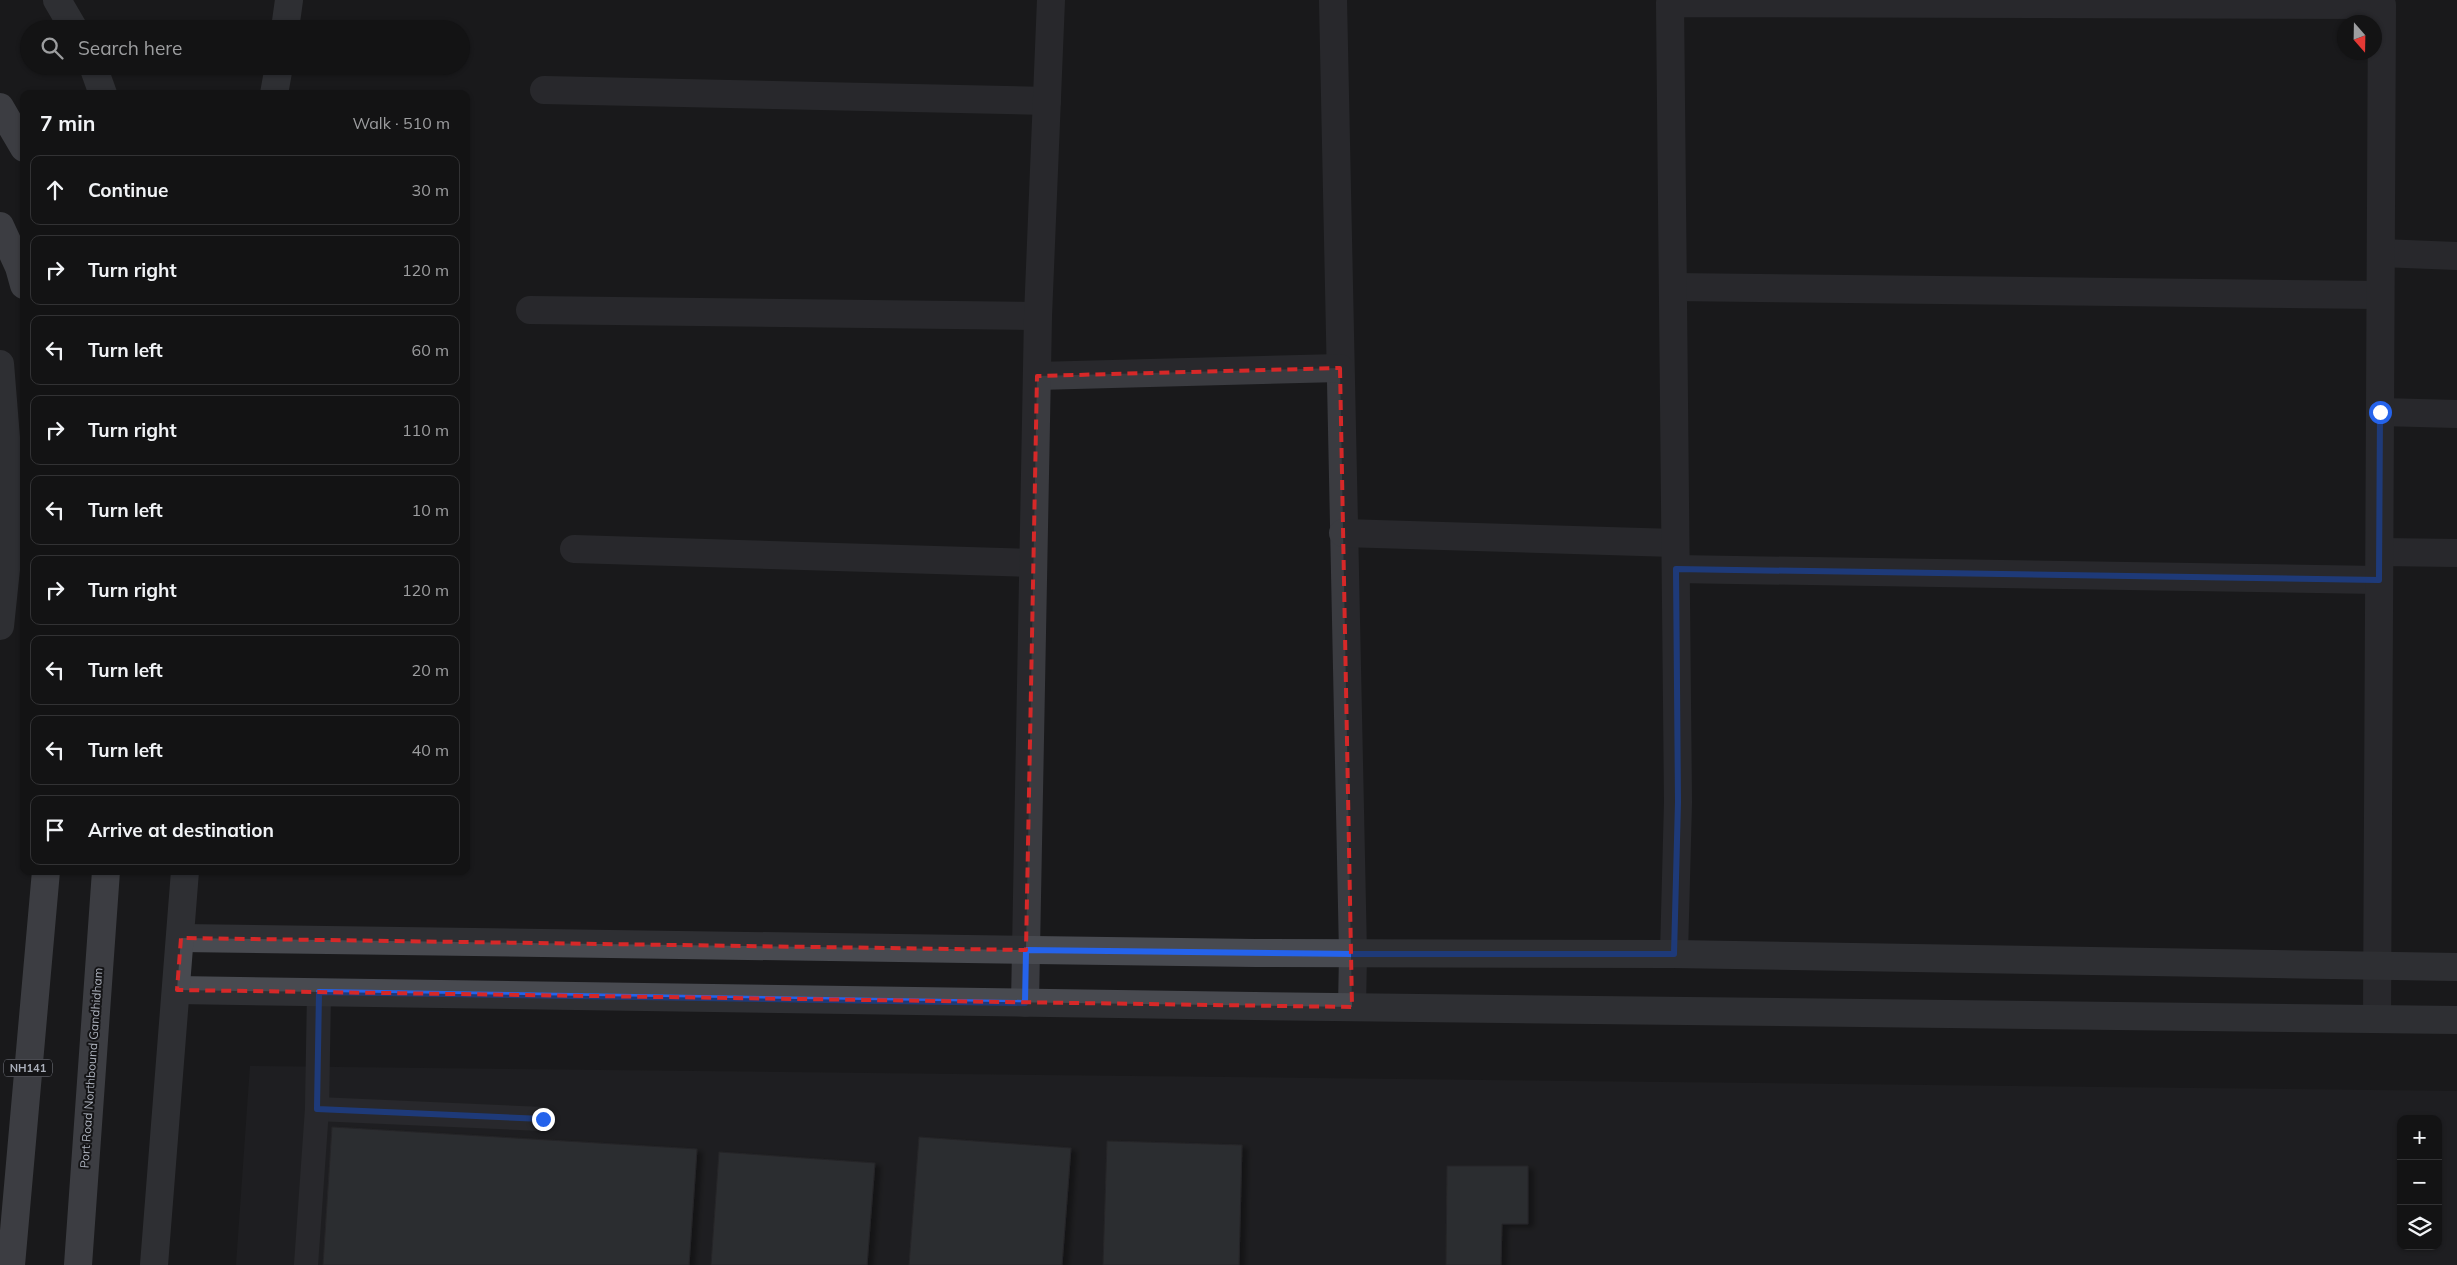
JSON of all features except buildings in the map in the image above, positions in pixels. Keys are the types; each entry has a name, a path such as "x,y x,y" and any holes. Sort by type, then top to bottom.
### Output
{"highway":[{"path":"0,107 20,141"},
{"path":"0,226 20,271"},
{"name":"NH141","path":"11,1265 46,875"},
{"name":"Port Road Northbound Gandhidham","path":"78,1265 106,875"}],"street":[{"path":"57,0 69,20"},
{"path":"286,20 289,0"},
{"path":"1025,1003 1038,316 1051,0"},
{"path":"1333,0 1353,954 1352,1007"},
{"path":"1674,954 1678,802 1670,3 2382,5 2377,1018"},
{"path":"97,75 102,90"},
{"path":"275,90 277,75"},
{"path":"544,90 1047,101"},
{"path":"2381,253 2457,256"},
{"path":"1673,287 2380,295"},
{"path":"530,310 1038,316"},
{"path":"0,364 12,512 0,626"},
{"path":"1037,376 1340,368"},
{"path":"2380,412 2457,414"},
{"path":"1343,533 1676,556 2379,580"},
{"path":"574,549 1033,564"},
{"path":"2380,552 2457,553"},
{"path":"154,1265 185,875"},
{"path":"181,938 1353,954 1674,954 2457,967"},
{"path":"177,990 1025,1003 2457,1020"}],"lane":[{"path":"306,1265 317,1109 319,992"},
{"path":"317,1109 543,1119"}],"highlighted area":[{"path":"1340,368 1352,1007 177,990 181,938 1026,950 1037,376"}],"shaded area":[{"path":"250,1066 2457,1091 2457,1265 236,1265"}],"route":[{"path":"543,1119 317,1109 319,992 1025,1003 1026,950 1353,954 1674,954 1678,802 1676,569 2379,580 2380,412"}]}
